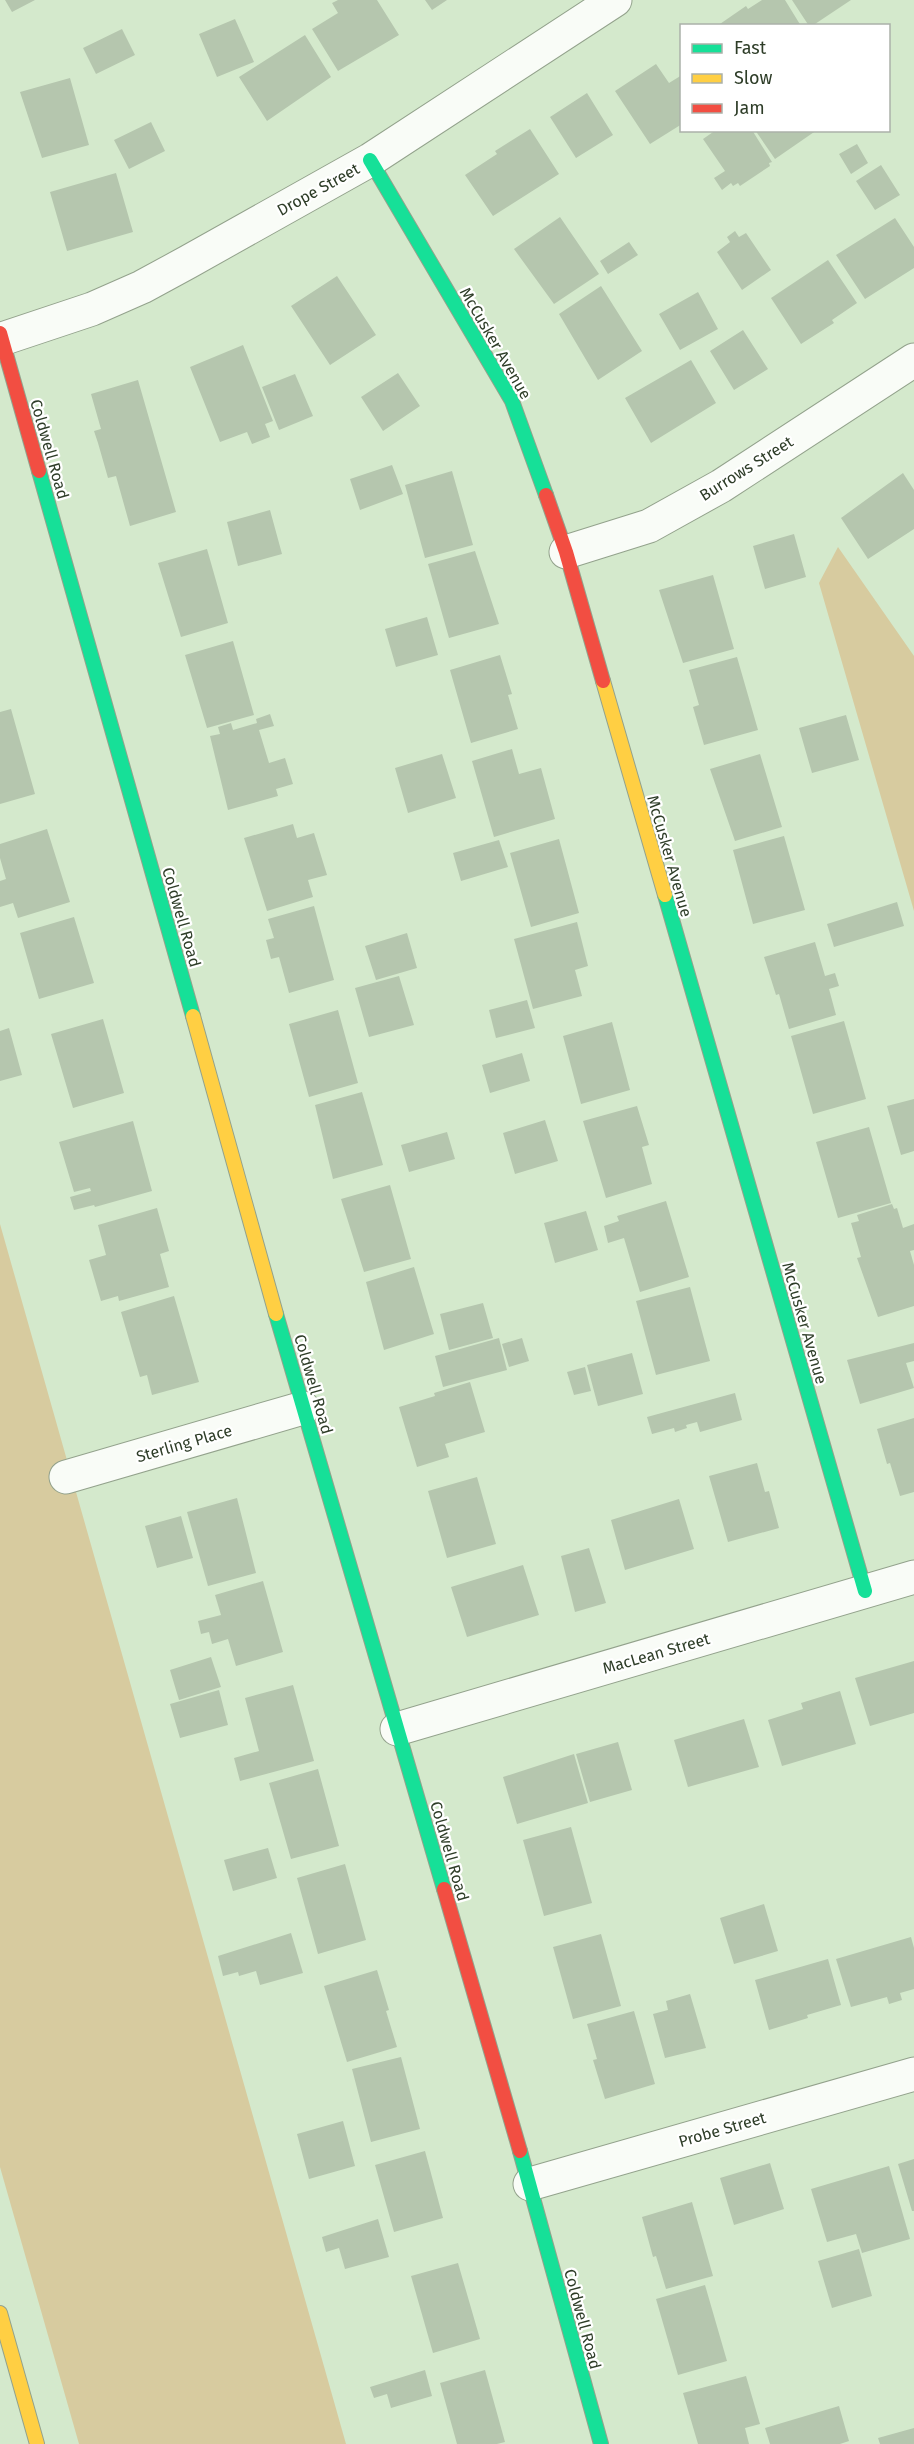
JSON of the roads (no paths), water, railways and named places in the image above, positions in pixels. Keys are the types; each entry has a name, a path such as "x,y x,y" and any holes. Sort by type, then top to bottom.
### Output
{"street":[{"name":"Drope Street","path":"1,336 92,309 142,287 370,160 615,0"},
{"name":"McCusker Avenue","path":"370,160 512,401 566,552 865,1591"},
{"name":"Coldwell Road","path":"1,336 303,1408 530,2184 601,2444"},
{"name":"Burrows Street","path":"566,552 649,526 721,486 914,360"},
{"name":"Sterling Place","path":"66,1477 303,1408"},
{"name":"MacLean Street","path":"397,1729 914,1577"},
{"name":"Probe Street","path":"530,2184 914,2074"},
{"path":"0,2313 36,2444"}]}
